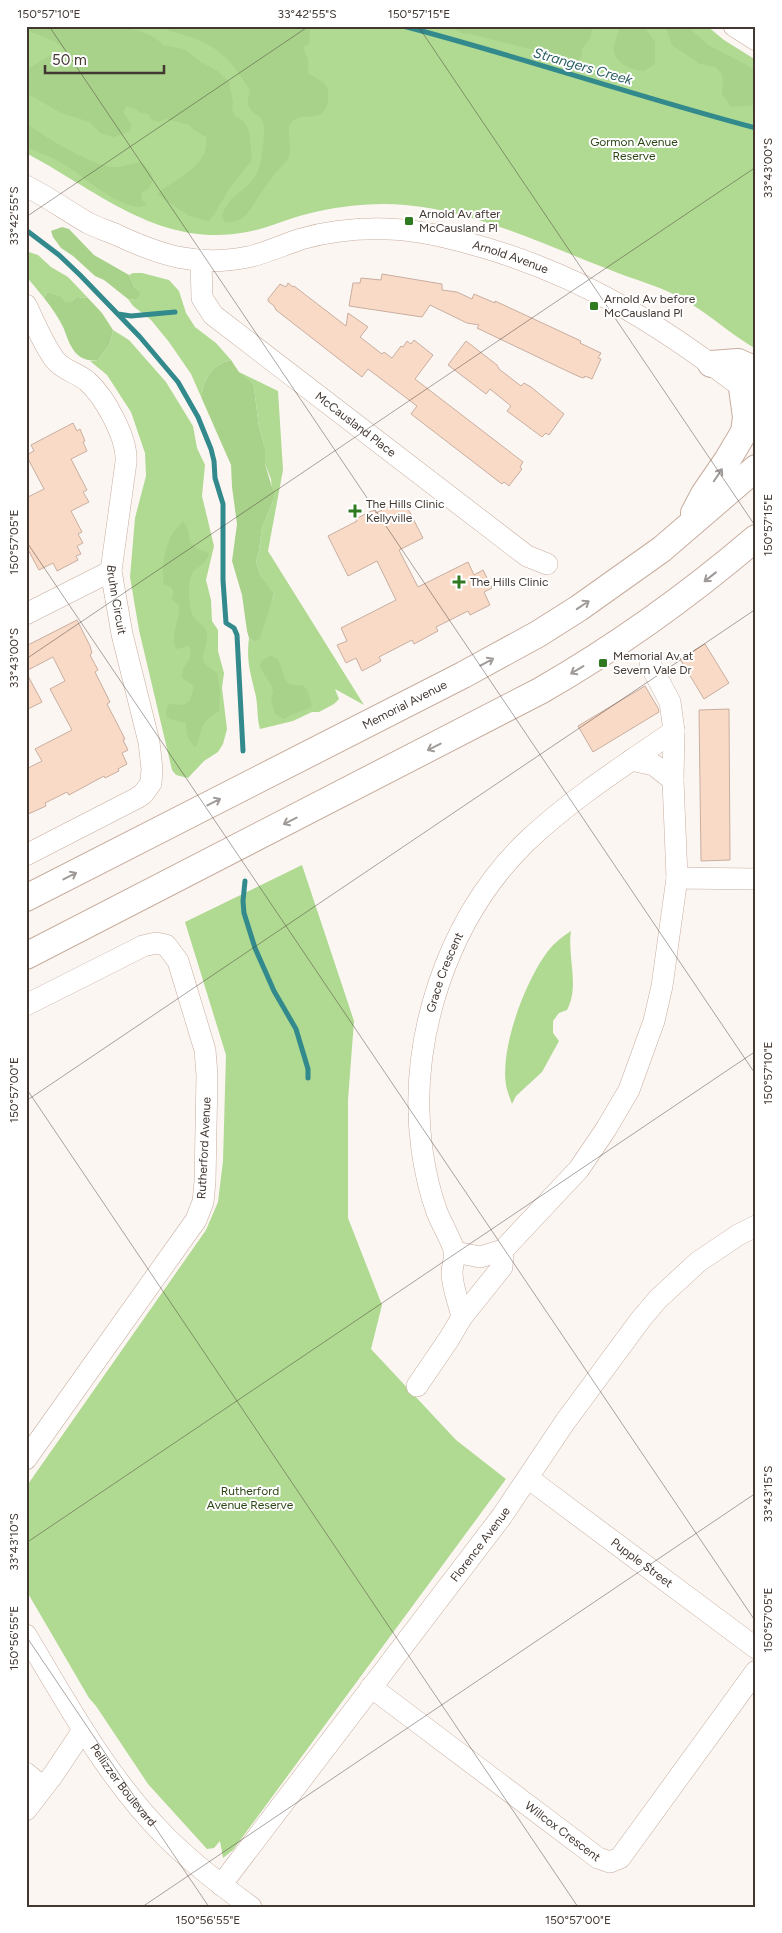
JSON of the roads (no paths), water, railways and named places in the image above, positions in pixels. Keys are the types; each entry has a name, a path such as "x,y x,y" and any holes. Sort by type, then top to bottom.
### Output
{"main road":[{"path":"684,532 704,494 744,432 751,385 738,362 711,364"},
{"name":"Memorial Avenue","path":"26,898 512,649 627,576 684,532 756,468"},
{"path":"26,956 506,710 555,683 606,652 656,618 756,538"}],"street":[{"path":"734,26 756,40"},
{"name":"Arnold Avenue","path":"26,172 57,186 83,203 104,220 117,235"},
{"name":"Arnold Avenue","path":"26,186 97,228 146,249 180,259 223,260 249,256 303,239 353,230 386,229 438,236 524,260 600,293 658,326 711,364"},
{"name":"McCausland Place","path":"201,260 202,298 204,304 213,314 527,556 547,564"},
{"name":"Bruhn Circuit","path":"26,306 54,359 62,367 86,380 95,390 124,441 126,462 111,571 122,634 147,728 152,769 151,783 148,789 137,798 26,855"},
{"path":"26,614 111,571"},
{"path":"462,1317 452,1274 455,1252 480,1257 503,1250 579,1169 629,1090 654,1021 662,986 677,878 673,780 674,731 670,702 650,664"},
{"name":"Grace Crescent","path":"455,1252 436,1211 428,1181 422,1149 420,1117 420,1085 426,1033 439,982 462,931 491,881 526,843 567,806 674,731"},
{"path":"631,760 654,765 673,780"},
{"path":"677,878 756,878"},
{"name":"Rutherford Avenue","path":"26,1005 143,946 156,943 166,945 178,961 183,976 206,1050 207,1074 205,1182 203,1202 196,1220 26,1459"},
{"name":"Florence Avenue","path":"221,1885 502,1516 565,1422 640,1319 658,1299 698,1262 738,1235 756,1226"},
{"path":"417,1386 462,1317 502,1267 503,1250"},
{"name":"Pupple Street","path":"528,1478 756,1648"},
{"name":"Pellizzer Boulevard","path":"26,1635 83,1730 127,1792 166,1837 221,1885 251,1907"},
{"name":"Willcox Crescent","path":"371,1687 598,1858 610,1862 620,1858 756,1671"},
{"path":"26,1810 54,1775 83,1730"},
{"path":"26,1773 43,1787"}],"waterway":[{"name":"Strangers Creek","path":"403,26 756,128"},
{"path":"26,230 59,255 140,337 178,382 198,417 211,449 215,478 223,504 223,580 226,623 234,628 237,635 243,751"},
{"path":"118,314 131,316 175,312"},
{"path":"245,881 244,913 255,948 274,991 296,1029 308,1069 308,1078"}],"place":[{"name":"Arnold Av after McCausland Pl","path":"409,221"},
{"name":"Arnold Av before McCausland Pl","path":"594,306"},
{"name":"The Hills Clinic Kellyville","path":"355,511"},
{"name":"The Hills Clinic","path":"459,582"},
{"name":"Memorial Av at Severn Vale Dr","path":"603,663"}],"park label":[{"name":"Gormon Avenue Reserve","path":"634,149"},
{"name":"Rutherford Avenue Reserve","path":"250,1498"}]}
